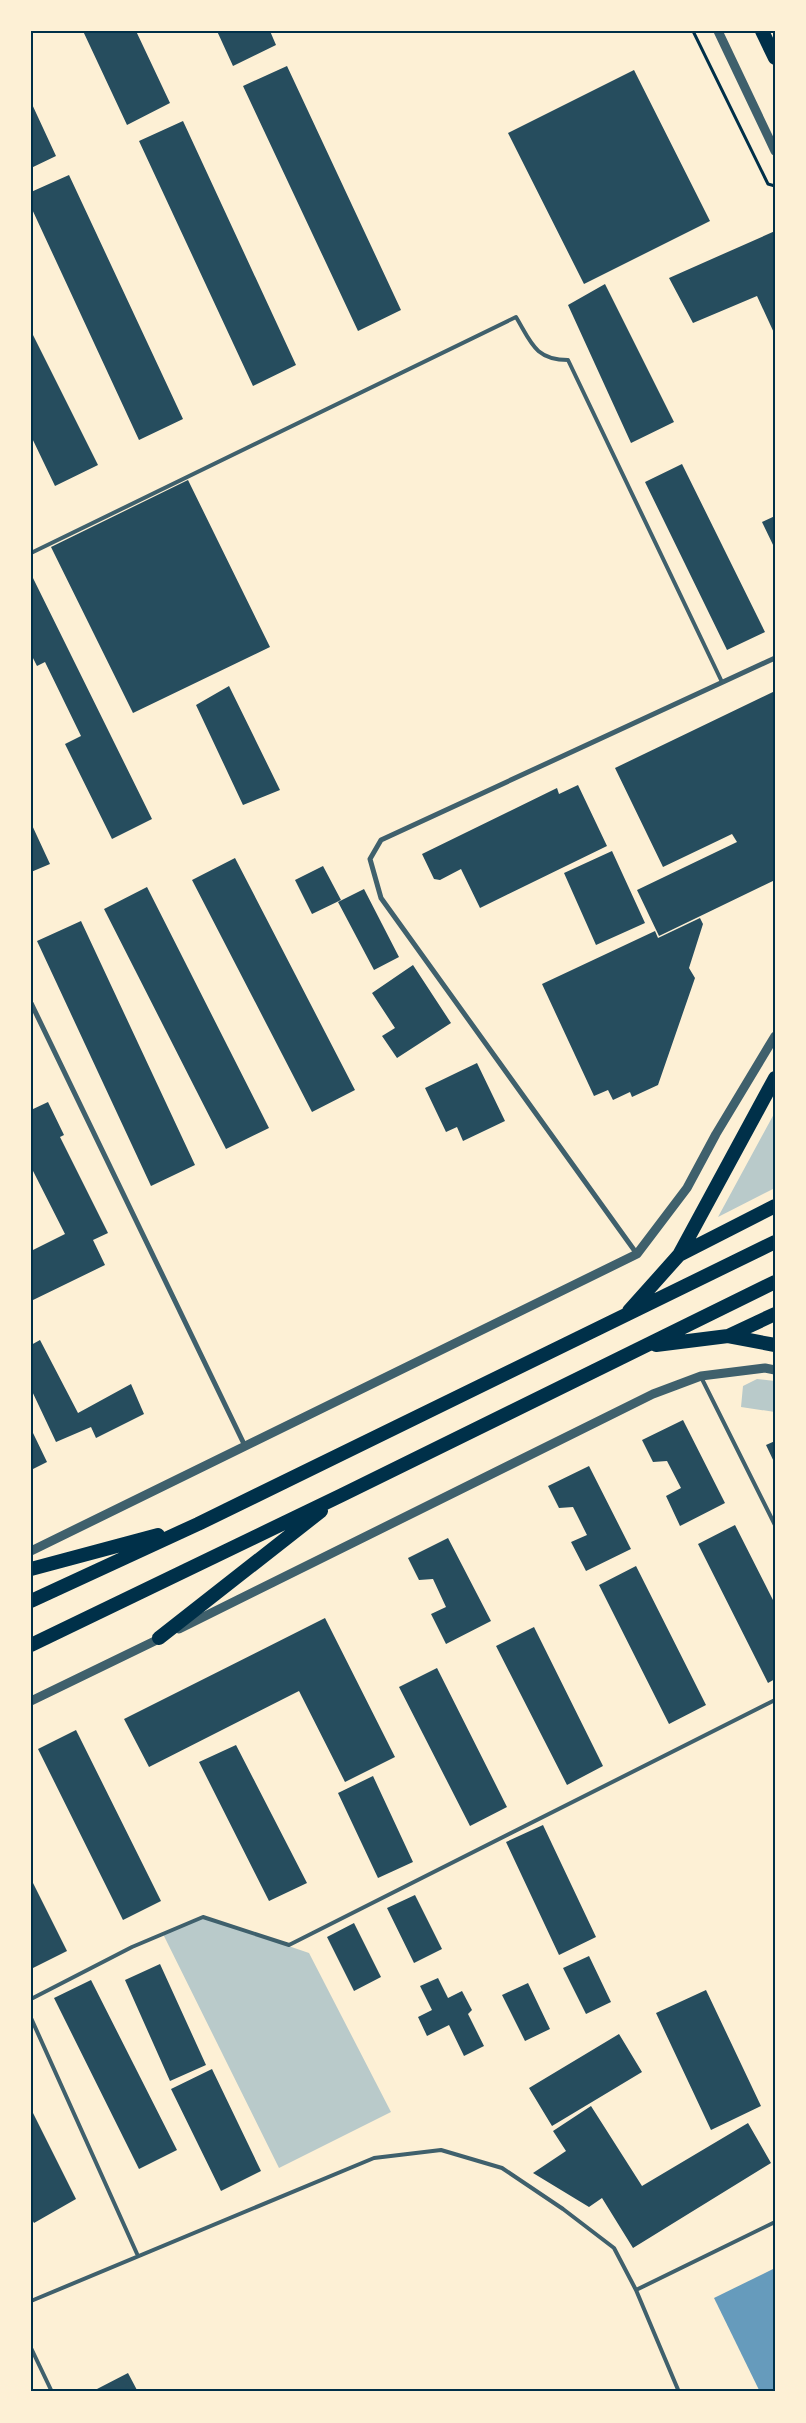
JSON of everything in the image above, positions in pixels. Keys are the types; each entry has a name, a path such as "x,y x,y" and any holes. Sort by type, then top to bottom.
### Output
{"highway":[{"path":"762,31 775,58"},
{"path":"623,1317 679,1255 775,1078"},
{"path":"679,1255 775,1206"},
{"path":"31,1601 198,1524 775,1242"},
{"path":"31,1645 342,1496 775,1282"},
{"path":"728,1336 775,1314"},
{"path":"646,1346 728,1336 775,1345"},
{"path":"159,1638 342,1496"},
{"path":"31,1569 198,1524"}],"street":[{"path":"718,31 775,151"},
{"path":"637,1254 381,898 370,860 381,840 775,658"},
{"path":"31,1003 245,1446"},
{"path":"31,1551 637,1254 686,1188 775,1036"},
{"path":"31,1701 654,1394 701,1376 765,1368 775,1370"}],"lane":[{"path":"31,553 516,317 540,355 557,360 568,360 722,682"},
{"path":"701,1376 775,1525"},
{"path":"31,1999 132,1947 203,1917 289,1945 775,1700"},
{"path":"31,2018 138,2256"},
{"path":"31,2301 374,2158 442,2150 502,2168 563,2209 614,2248 636,2290 680,2392"},
{"path":"636,2290 775,2222"},
{"path":"31,2348 52,2392"}],"path":[{"path":"693,31 768,184 775,186"}],"shaded area":[{"path":"775,1112 775,1188 718,1217"},
{"path":"757,1379 775,1381 775,1412 741,1407 743,1386"},
{"path":"203,1917 309,1953 391,2112 279,2168 163,1934"}],"water":[{"path":"775,2268 775,2392 760,2392 714,2298"}],"building":[{"path":"83,31 136,31 170,103 127,125"},
{"path":"217,31 270,31 276,45 233,66"},
{"path":"287,66 401,310 358,331 243,86"},
{"path":"634,70 710,221 584,284 508,133"},
{"path":"31,102 56,156 31,168"},
{"path":"183,121 296,365 253,386 139,141"},
{"path":"69,175 183,419 139,440 31,207 31,192"},
{"path":"775,231 775,335 757,296 693,323 669,278"},
{"path":"605,284 674,422 631,443 568,305"},
{"path":"31,331 98,465 55,486 31,436"},
{"path":"682,464 765,632 727,650 645,482"},
{"path":"188,480 270,647 133,713 51,547"},
{"path":"775,516 775,549 762,522"},
{"path":"31,574 152,819 112,839 65,744 81,736 45,662 37,666 31,654"},
{"path":"229,686 280,790 243,805 196,705"},
{"path":"775,691 775,880 659,936 637,890 737,842 732,834 663,867 615,768"},
{"path":"578,785 607,846 480,908 461,869 440,880 434,879 422,854 557,788 559,794"},
{"path":"31,823 50,864 31,872"},
{"path":"612,851 645,923 596,945 564,873"},
{"path":"235,858 355,1090 312,1112 192,880"},
{"path":"323,866 341,900 312,914 295,880"},
{"path":"147,887 269,1128 226,1149 104,909"},
{"path":"364,889 399,957 374,970 338,902"},
{"path":"700,918 703,924 689,968 695,978 658,1085 632,1097 630,1092 613,1100 608,1090 594,1096 542,984 655,931 658,938"},
{"path":"81,921 195,1165 151,1186 37,941"},
{"path":"413,965 451,1023 397,1058 382,1036 395,1028 372,993"},
{"path":"477,1063 505,1121 463,1141 457,1127 446,1132 425,1088"},
{"path":"48,1102 64,1135 60,1137 108,1233 93,1240 105,1265 31,1301 31,1251 65,1234 31,1167 31,1110"},
{"path":"40,1340 78,1413 131,1384 144,1414 96,1438 91,1427 56,1442 31,1389 31,1345"},
{"path":"683,1420 725,1503 680,1526 666,1496 681,1488 667,1461 653,1462 642,1440"},
{"path":"33,1433 47,1462 31,1470 31,1434"},
{"path":"775,1441 775,1464 766,1445"},
{"path":"589,1466 631,1549 586,1571 571,1542 587,1535 573,1507 559,1508 548,1486"},
{"path":"735,1525 775,1604 775,1679 768,1683 698,1544"},
{"path":"448,1538 491,1621 446,1644 431,1614 446,1607 433,1579 419,1580 408,1558"},
{"path":"636,1566 706,1705 669,1724 599,1585"},
{"path":"325,1618 395,1757 345,1782 299,1691 149,1767 124,1719"},
{"path":"534,1627 603,1766 567,1785 496,1646"},
{"path":"437,1668 507,1807 470,1826 399,1687"},
{"path":"76,1730 161,1901 123,1920 38,1749"},
{"path":"236,1745 307,1883 269,1901 199,1762"},
{"path":"373,1776 413,1862 378,1878 338,1793"},
{"path":"543,1825 596,1937 559,1955 506,1842"},
{"path":"31,1879 67,1951 31,1969"},
{"path":"415,1895 442,1949 414,1963 387,1908"},
{"path":"354,1923 381,1977 354,1991 327,1937"},
{"path":"589,1956 611,2002 586,2014 563,1968"},
{"path":"160,1964 206,2065 170,2081 125,1980"},
{"path":"438,1978 448,1998 462,1991 472,2010 468,2014 484,2046 464,2056 449,2025 427,2036 418,2017 432,2010 420,1986"},
{"path":"91,1980 177,2150 139,2169 54,1998"},
{"path":"528,1983 550,2029 525,2041 502,1995"},
{"path":"706,1990 761,2106 711,2130 656,2013"},
{"path":"619,2034 642,2072 552,2126 529,2088"},
{"path":"212,2069 261,2171 221,2191 171,2089"},
{"path":"591,2106 642,2186 748,2123 771,2163 633,2248 602,2198 589,2207 533,2173 566,2151 553,2131"},
{"path":"31,2109 76,2199 34,2223 31,2218"},
{"path":"128,2373 138,2392 98,2392 97,2389"}]}
